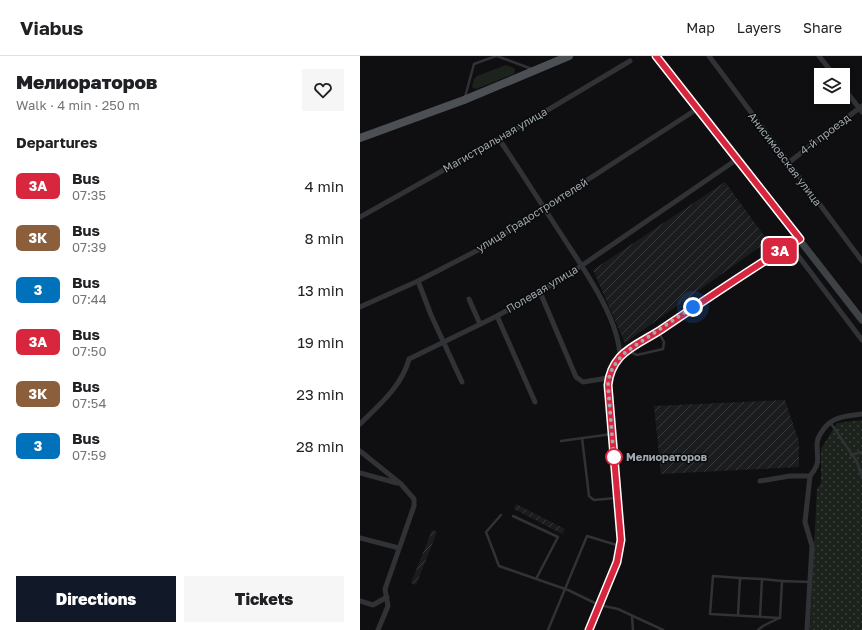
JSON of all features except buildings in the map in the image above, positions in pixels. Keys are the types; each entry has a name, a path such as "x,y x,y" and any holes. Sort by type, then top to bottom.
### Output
{"main road":[{"path":"360,138 464,100 568,56"}],"street":[{"path":"656,56 862,320"},
{"name":"Анисимовская улица","path":"709,56 862,261"},
{"path":"819,56 828,68"},
{"name":"Магистральная улица","path":"360,217 499,139 630,61"},
{"path":"850,96 861,109"},
{"name":"улица Градостроителей","path":"360,308 418,281 482,248 697,108"},
{"name":"4-й проезд","path":"788,162 861,109"},
{"path":"499,139 600,298 620,346 620,357"},
{"name":"Полевая улица","path":"360,424 389,395 406,370 409,359 443,341 497,316 540,292 581,266 736,160"},
{"path":"589,630 617,562 621,540 608,378 614,366 620,357 627,351 658,332 729,283 800,239"},
{"path":"790,245 862,340"},
{"path":"418,281 431,315 462,382"},
{"path":"540,292 576,377 583,382 608,378"},
{"path":"469,300 480,324"},
{"path":"497,316 535,402"},
{"path":"807,630 812,546 805,522 810,476 816,468 818,459 817,443 819,435 829,422 835,418 862,414"},
{"path":"360,451 401,484 414,499 414,506 385,589 388,606 378,630"},
{"path":"360,473 401,484"},
{"path":"760,481 790,476 810,476"},
{"path":"360,538 399,548"},
{"path":"360,601 372,605 387,597"}],"lane":[{"path":"464,100 474,64 496,56 536,70"},
{"path":"627,351 637,355 663,350 664,342 658,332"},
{"path":"829,422 857,462 862,478"},
{"path":"561,441 612,434"},
{"path":"582,438 589,496 594,500 618,498"},
{"path":"851,454 862,452"},
{"path":"501,515 486,532 499,566 565,589 599,606 618,610 663,630"},
{"path":"513,516 558,537 536,579"},
{"path":"548,630 587,536 620,546"},
{"path":"780,618 710,614 713,576 810,582"},
{"path":"738,616 740,578"},
{"path":"760,617 762,580"},
{"path":"780,618 782,581"},
{"path":"632,616 633,630"},
{"path":"758,630 780,618"}],"shaded area":[{"path":"506,65 514,68 514,74 476,89 472,87 474,79 477,76"},
{"path":"725,182 768,241 625,343 593,270"},
{"path":"785,400 799,442 799,467 661,474 654,406"},
{"path":"862,420 862,630 810,630 817,489 821,483 821,449 837,423"},
{"path":"516,504 565,529 562,534 514,509"},
{"path":"432,530 437,532 416,585 411,583"}],"bus line":[{"name":"3А","path":"589,630 617,562 621,540 608,385 608,378 614,366 620,357 627,351 658,332 729,283 800,239 728,150 656,56"}],"place":[{"name":"Мелиораторов","path":"614,457"}],"route":[{"path":"614,457 614,460 608,378 614,366 620,357 627,351 658,332 693,307"}]}
